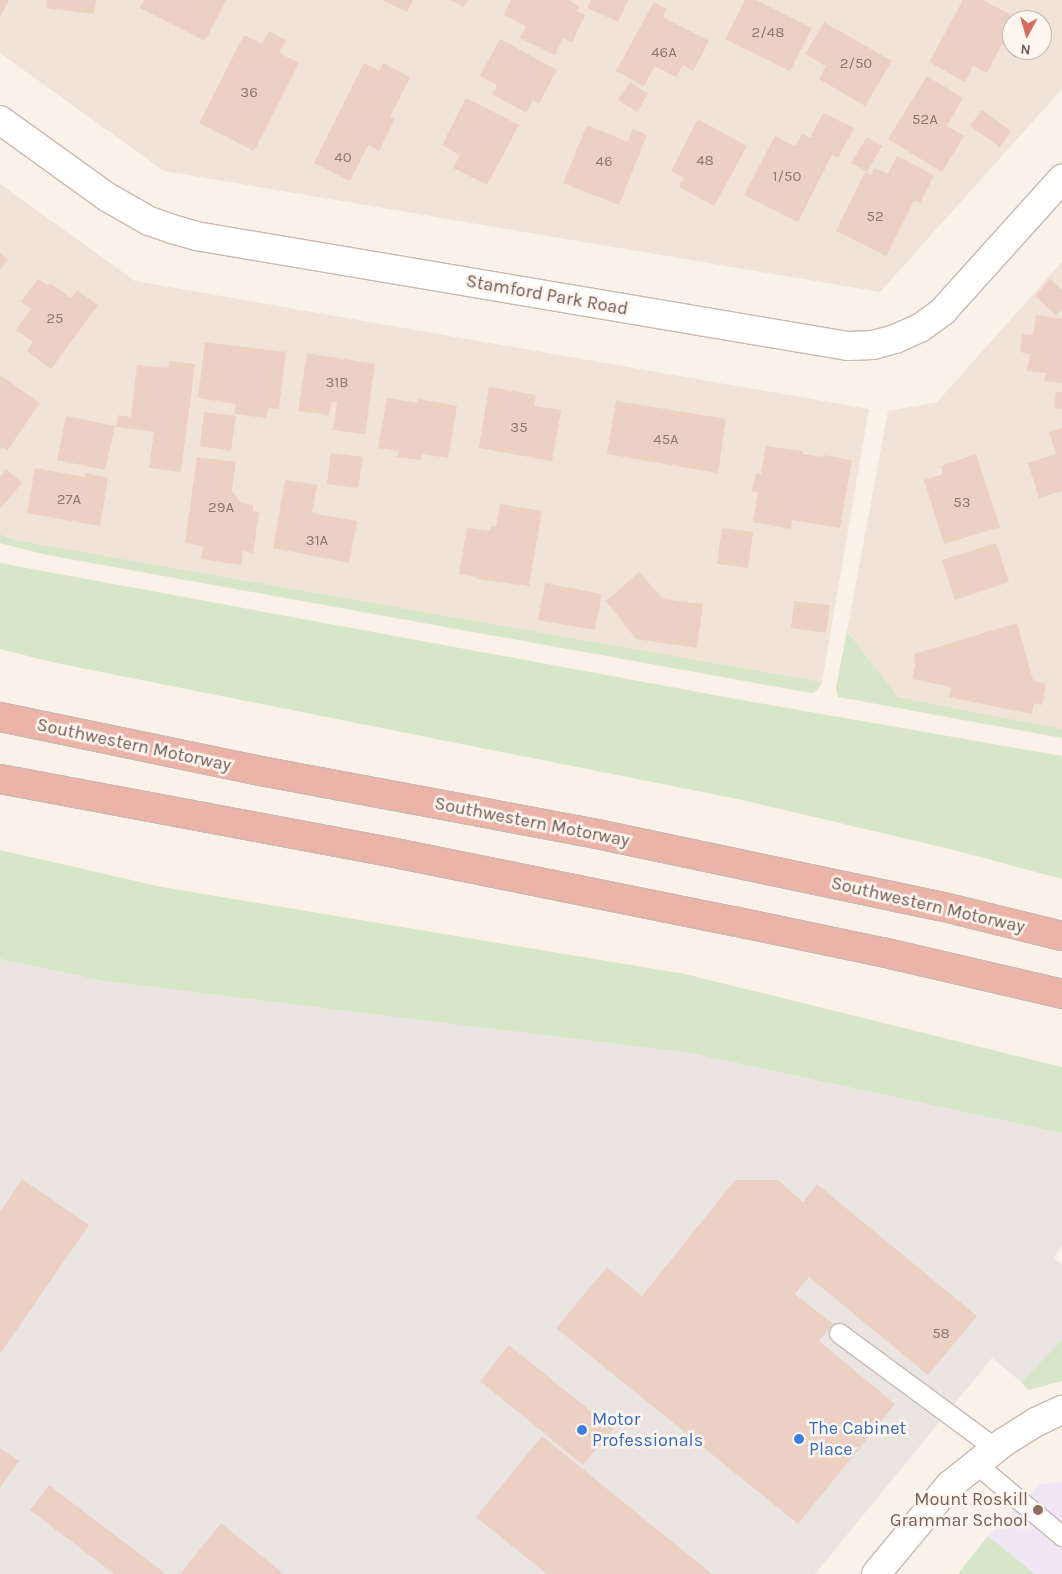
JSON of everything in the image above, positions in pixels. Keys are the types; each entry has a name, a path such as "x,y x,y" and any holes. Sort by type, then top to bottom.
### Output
{"highway":[{"name":"Southwestern Motorway","path":"0,717 261,770 596,834 940,906 1062,936"},
{"path":"0,779 395,853 733,921 882,952 1062,994"}],"street":[{"name":"Stamford Park Road","path":"0,120 107,197 130,211 172,229 196,236 848,346 873,345 895,339 920,328 944,311 1062,179"},
{"path":"876,1574 950,1485 985,1456 1036,1422 1062,1410"}],"lane":[{"path":"839,1333 985,1456 1062,1536"}],"shaded area":[{"path":"0,0 1062,0 1062,89 880,292 164,171 0,53"},
{"path":"0,184 135,281 869,409 822,682 15,540 0,534"},
{"path":"1062,262 1062,729 898,697 847,631 888,411 937,402"},
{"path":"0,959 104,981 690,1053 1062,1133 1062,1246 1054,1258 1062,1265 1062,1340 1021,1382 992,1358 815,1574 0,1574"},
{"name":"Mount Roskill Grammar School","path":"1062,1482 1062,1574 958,1574 988,1536 1040,1484"}],"green space":[{"path":"0,534 15,540 822,682 817,691 812,693 805,692 42,554 0,543"},
{"path":"0,563 736,699 1062,756 1062,879 954,850 742,800 51,662 0,649"},
{"path":"847,631 898,697 1062,729 1062,738 838,697 836,688"},
{"path":"0,850 162,887 685,974 1062,1067 1062,1133 690,1053 104,981 0,959"},
{"path":"1062,1340 1062,1381 1028,1390 1021,1382"},
{"path":"988,1536 1035,1574 958,1574"}],"building":[{"path":"0,0 9,0 0,17"},
{"path":"47,0 96,0 94,14 46,8"},
{"path":"144,0 226,0 205,41 140,8"},
{"path":"382,0 413,0 407,12"},
{"path":"451,0 468,0 464,7"},
{"path":"511,0 568,0 580,6 577,11 585,15 572,42 563,38 555,55 520,38 526,26 504,15"},
{"path":"591,0 628,0 618,22 588,8"},
{"path":"745,0 756,0 812,28 790,71 725,39"},
{"path":"963,0 983,0 1002,10 1002,44 987,73 973,66 965,82 929,62"},
{"path":"654,2 667,9 663,17 709,41 693,71 683,65 676,77 655,66 644,86 616,71"},
{"path":"824,22 892,61 865,106 819,79 826,66 805,54"},
{"path":"269,31 286,40 279,53 299,63 254,151 199,123 244,35 262,44"},
{"path":"500,39 557,70 539,104 533,100 526,113 492,94 497,85 480,76"},
{"path":"364,63 379,71 383,63 410,77 390,117 395,119 379,151 368,145 350,181 314,163"},
{"path":"927,76 963,98 947,126 964,136 942,172 888,139"},
{"path":"630,82 648,94 637,112 618,100"},
{"path":"466,98 519,125 487,185 453,168 460,155 442,145"},
{"path":"982,110 1011,131 1000,147 970,126"},
{"path":"823,113 854,128 838,158 832,155 798,222 744,195 775,136 795,146 802,134 810,138"},
{"path":"698,119 747,146 714,206 679,187 684,178 671,171"},
{"path":"587,125 628,142 633,129 647,135 619,205 563,183"},
{"path":"867,137 882,146 867,172 851,163"},
{"path":"897,156 934,175 920,203 914,201 886,256 836,231 865,172 871,175 874,168 888,174"},
{"path":"0,253 8,259 0,270"},
{"path":"38,279 48,286 50,283 71,298 77,290 98,305 51,369 27,351 33,342 16,330 31,309 21,302"},
{"path":"1050,279 1062,290 1062,309 1056,315 1035,296"},
{"path":"1036,315 1062,319 1062,383 1044,381 1046,373 1027,371 1030,354 1020,352 1022,334 1033,335"},
{"path":"205,342 286,352 279,409 268,408 266,418 234,414 236,404 198,398"},
{"path":"307,353 375,364 365,434 333,430 337,402 331,402 329,415 298,411"},
{"path":"169,361 195,364 181,472 149,468 154,432 116,427 118,415 131,417 137,365 168,368"},
{"path":"0,375 40,403 7,451 2,447 0,450"},
{"path":"489,387 536,395 534,406 561,410 552,461 479,448"},
{"path":"1056,392 1062,392 1062,409 1054,408"},
{"path":"387,398 417,403 418,399 457,406 448,458 422,454 421,460 397,457 399,451 378,448"},
{"path":"616,401 726,419 718,473 607,454"},
{"path":"204,412 236,416 231,451 200,446"},
{"path":"66,416 115,426 105,470 57,460"},
{"path":"1062,428 1062,491 1039,498 1028,463 1056,454 1049,432"},
{"path":"766,446 803,451 803,454 852,460 840,528 792,520 791,529 753,522 758,493 752,491 756,473 761,474"},
{"path":"331,453 363,457 358,488 327,484"},
{"path":"976,454 1000,527 944,544 924,480 943,474 941,466"},
{"path":"197,457 236,462 232,491 241,503 253,505 253,511 259,512 253,553 243,551 241,565 201,559 203,546 185,543"},
{"path":"35,468 85,477 85,473 108,478 100,526 27,513"},
{"path":"6,469 22,483 0,509 0,477"},
{"path":"285,480 317,485 312,513 357,521 349,563 273,548"},
{"path":"500,504 542,511 529,586 476,579 477,577 459,574 467,528 490,531 491,526 496,526"},
{"path":"722,528 753,532 748,568 717,564"},
{"path":"996,543 1009,582 955,600 942,560"},
{"path":"639,572 663,599 703,604 697,648 636,639 606,601"},
{"path":"545,583 602,594 595,630 538,620"},
{"path":"794,601 830,605 826,633 791,628"},
{"path":"1017,623 1033,680 1046,684 1042,705 1034,703 1032,714 949,697 951,687 912,679 915,665 914,654"},
{"path":"22,1179 89,1225 0,1354 0,1212"},
{"path":"735,1180 778,1180 803,1202 817,1184 977,1316 928,1375 809,1277 795,1294 833,1324 819,1341 895,1404 798,1524 556,1328 607,1267 642,1296"},
{"path":"509,1345 613,1429 583,1465 480,1381"},
{"path":"542,1436 712,1574 547,1574 476,1517"},
{"path":"0,1448 19,1461 0,1488"},
{"path":"49,1485 166,1574 114,1574 30,1510"},
{"path":"221,1523 284,1574 181,1573"}],"place":[{"name":"Motor Professionals","path":"582,1430"},
{"name":"The Cabinet Place","path":"799,1439"},
{"name":"Mount Roskill Grammar School","path":"1038,1510"}]}
